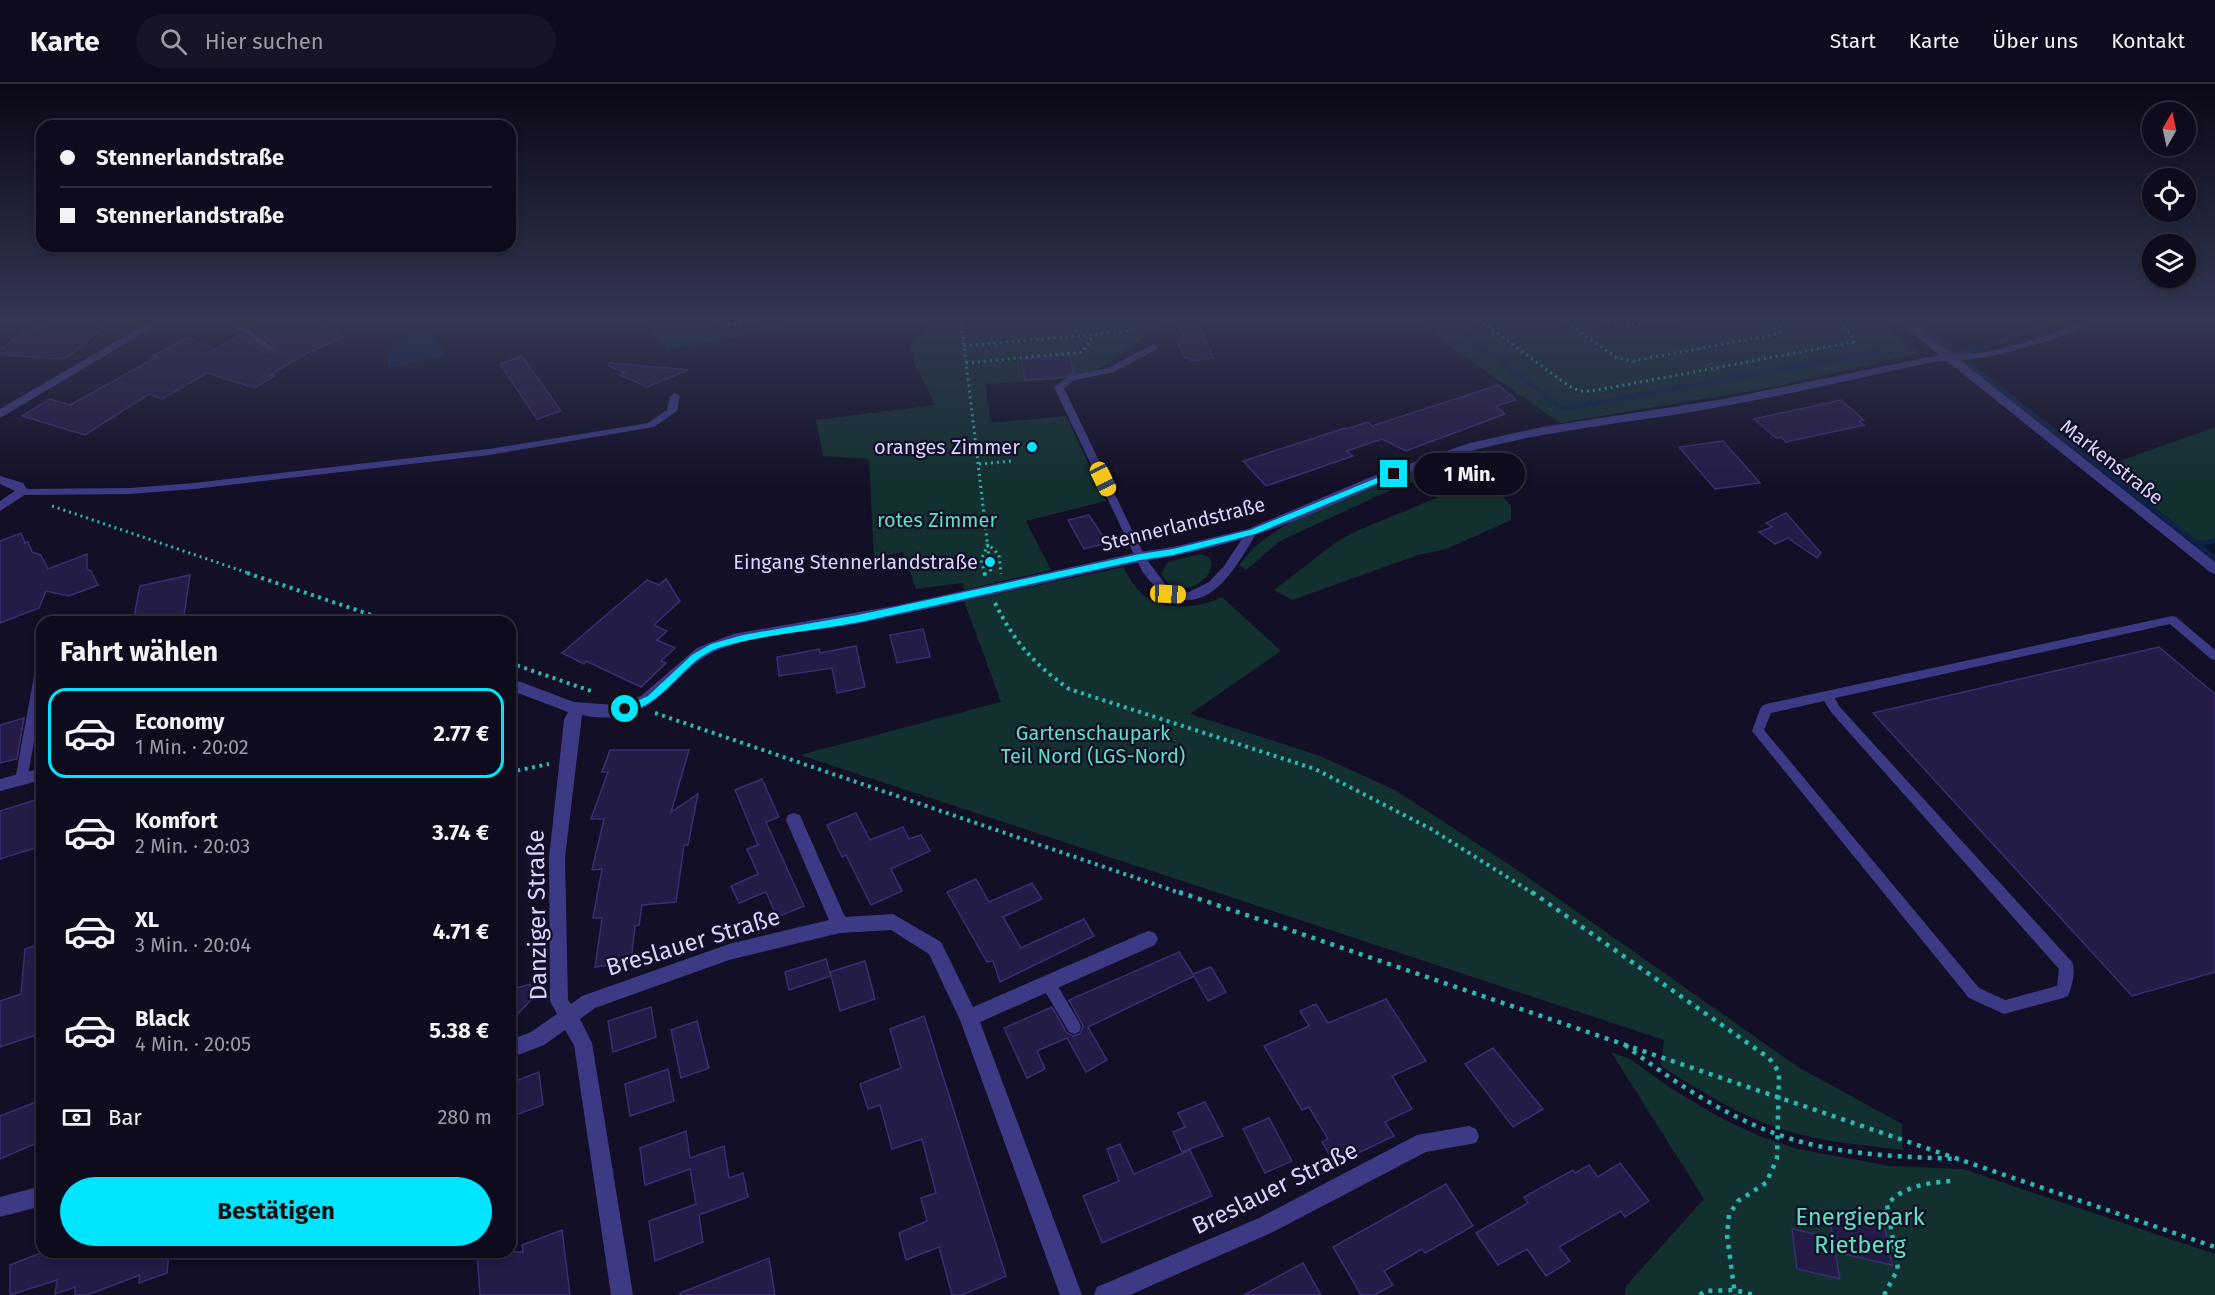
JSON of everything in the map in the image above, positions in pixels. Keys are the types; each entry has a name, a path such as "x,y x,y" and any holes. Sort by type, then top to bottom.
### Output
{"street":[{"path":"0,414 66,376"},
{"name":"Stennerlandstraße","path":"516,686 554,702 577,708 612,711 638,706 652,698 696,657 714,646 743,638 858,619 1140,557 1173,552 1252,532 1375,480 1470,447 1542,431 1724,403 1855,376"},
{"name":"Markenstraße","path":"1971,376 2215,568"},
{"path":"0,480 18,486 22,492 0,507"},
{"name":"Danziger Straße","path":"577,708 572,720 557,858 559,1001 583,1043 622,1295"},
{"path":"0,785 36,776"},
{"path":"794,820 840,926"},
{"name":"Breslauer Straße","path":"516,1047 537,1039 589,1002 729,952 840,926 893,922 935,948 969,1018 1071,1295"},
{"path":"969,1018 1149,939"},
{"name":"Breslauer Straße","path":"1106,1295 1266,1225 1424,1142 1469,1136"},
{"path":"0,1207 36,1198"}],"lane":[{"path":"1084,376 1072,378 1059,387 1152,580 1168,594 1191,595 1214,585 1252,532"},
{"path":"22,492 107,491 194,486 489,452 651,424 672,411 675,396"},
{"path":"1827,696 1835,710 2067,967 2063,991 2004,1007 1974,993 1758,731 1766,709 2172,620 2214,655"},
{"path":"21,780 36,698"},
{"path":"1048,984 1074,1028"}],"path":[{"path":"968,376 995,604 1016,644 1038,668 1068,689 1315,769 1431,829 1520,884 1769,1058 1779,1072 1777,1159 1766,1183 1738,1201 1729,1215 1727,1235 1734,1293"},
{"path":"1555,376 1580,391 1592,391 1675,376"},
{"path":"979,464 1012,461"},
{"path":"49,506 374,616"},
{"path":"988,544 999,555 1002,567 993,589"},
{"path":"988,544 980,557 981,569 993,589"},
{"path":"516,665 595,692"},
{"path":"638,706 2215,1247"},
{"path":"516,771 567,759"},
{"path":"1625,1045 1649,1064 1703,1099 1779,1136 1817,1146 1860,1153 1959,1159"},
{"path":"1884,1295 1898,1269 1887,1205 1896,1194 1930,1183 1952,1181"},
{"path":"1700,1295 1704,1291 1754,1295"}],"green space":[{"name":"rotes Zimmer","path":"920,376 1086,376 1082,378 985,384 991,423 1066,416 1106,501 1026,521 1051,570 964,590 962,583 916,589 903,552 874,558 869,459 823,456 816,420 935,405"},
{"path":"1492,376 1823,376 1774,387 1560,423"},
{"path":"2215,427 2215,539 2197,541 2103,467"},
{"path":"1460,455 1472,458 1473,461 1393,489 1280,541 1246,570 1239,565 1267,537 1300,517 1416,468"},
{"path":"1487,477 1511,506 1511,519 1507,522 1446,549 1418,555 1292,600 1274,590 1335,543 1354,532"},
{"path":"1200,554 1209,557 1211,562 1206,577 1192,587 1171,587 1161,574 1168,562"},
{"name":"Gartenschaupark Teil Nord (LGS-Nord)","path":"1123,567 1140,592 1158,603 1169,606 1191,606 1222,597 1281,651 1190,714 1320,756 1395,790 1519,871 1798,1067 1902,1124 1903,1150 1814,1138 1783,1130 1747,1115 1661,1066 1664,1040 800,755 1001,702 964,601"},
{"name":"Energiepark Rietberg","path":"1611,1052 1630,1059 1672,1089 1719,1117 1757,1135 1798,1149 1890,1166 1963,1169 2215,1254 2215,1295 1625,1295 1626,1286 1704,1199"}],"building":[{"path":"123,376 203,376 162,399 149,394 85,435 22,416 50,399 70,405"},
{"path":"215,376 274,376 255,388"},
{"path":"508,376 536,376 561,411 537,419"},
{"path":"621,376 675,376 647,387"},
{"path":"1024,376 1068,376 1064,377 1025,380"},
{"path":"1498,385 1516,400 1496,406 1505,414 1406,451 1382,439 1347,451 1353,456 1266,486 1243,461 1345,428 1368,422 1372,426"},
{"path":"1841,400 1864,420 1859,421 1864,425 1786,442 1781,437 1776,438 1754,419"},
{"path":"1723,441 1760,483 1715,489 1679,447"},
{"path":"1786,513 1821,553 1817,558 1788,538 1775,544 1759,532 1772,527 1766,523"},
{"path":"1089,515 1107,543 1084,549 1068,520"},
{"path":"21,533 32,552 41,555 48,569 87,554 87,569 91,571 98,585 69,596 46,591 39,608 0,623 0,541"},
{"path":"190,575 184,616 134,616 140,586"},
{"path":"666,579 680,601 654,625 667,631 657,640 675,648 661,661 666,663 641,687 586,661 584,664 562,653 647,580 659,585"},
{"path":"923,629 930,657 897,663 890,635"},
{"path":"856,646 865,687 837,693 832,668 779,676 777,657 819,649 820,653"},
{"path":"2159,647 2215,694 2215,972 2132,996 1873,713"},
{"path":"24,718 17,759 0,763 0,725"},
{"path":"610,750 689,750 671,812 698,794 688,845 684,845 676,902 642,905 639,925 635,926 631,962 595,967 602,918 593,918 602,869 592,870 604,819 591,819 608,772 602,772"},
{"path":"762,779 779,817 766,822 804,906 777,917 766,892 739,903 731,886 758,874 747,849 758,845 735,790"},
{"path":"36,800 36,848 0,859 0,811"},
{"path":"856,813 870,840 903,827 909,839 921,835 930,851 891,869 902,891 871,905 846,855 842,857 827,825"},
{"path":"976,879 989,902 1032,883 1042,899 1003,917 1021,948 1084,919 1094,936 1000,982 993,961 987,962 947,892"},
{"path":"36,945 36,1035 0,1047 0,1001 21,994 25,949"},
{"path":"1179,952 1193,974 1211,967 1226,992 1208,1001 1194,976 1088,1027 1107,1060 1086,1072 1067,1038 1037,1051 1045,1069 1027,1078 1004,1028 1052,1007 1067,1033 1073,1036 1080,1034 1083,1026 1069,1000"},
{"path":"826,959 831,976 789,990 785,972"},
{"path":"865,961 875,999 840,1011 830,972"},
{"path":"530,984 531,1000 516,1016 516,988"},
{"path":"1386,999 1426,1061 1392,1076 1412,1109 1385,1122 1394,1136 1335,1164 1322,1142 1328,1139 1309,1107 1302,1110 1264,1046 1309,1026 1300,1011 1316,1004 1328,1023"},
{"path":"651,1007 656,1037 613,1052 608,1021"},
{"path":"924,1016 1006,1276 962,1295 952,1295 939,1247 906,1260 899,1233 927,1221 921,1198 936,1193 922,1139 892,1149 880,1105 868,1109 860,1084 901,1068 890,1029"},
{"path":"697,1021 709,1068 681,1078 671,1030"},
{"path":"1493,1048 1543,1109 1513,1127 1465,1064"},
{"path":"668,1069 674,1101 630,1116 625,1084"},
{"path":"539,1072 543,1105 516,1115 516,1081"},
{"path":"36,1102 36,1143 0,1159 0,1116"},
{"path":"1205,1102 1223,1136 1182,1152 1173,1132 1185,1127 1178,1113"},
{"path":"1269,1118 1292,1161 1265,1173 1243,1129"},
{"path":"686,1131 690,1158 724,1146 729,1178 743,1173 748,1197 699,1215 703,1242 655,1261 649,1221 696,1204 690,1169 645,1185 640,1148"},
{"path":"1120,1144 1134,1174 1190,1150 1212,1196 1102,1243 1083,1196 1119,1181 1107,1149"},
{"path":"1620,1163 1649,1201 1625,1217 1621,1211 1559,1247 1570,1261 1546,1276 1527,1249 1498,1265 1476,1233 1528,1203 1524,1197 1573,1170 1575,1173 1589,1165 1598,1177"},
{"path":"1446,1184 1473,1226 1425,1253 1422,1249 1384,1271 1393,1285 1375,1295 1361,1295 1333,1247"},
{"path":"1829,1212 1884,1224 1892,1265 1835,1252 1840,1279 1797,1269 1792,1229 1833,1238"},
{"path":"562,1230 570,1295 480,1295 477,1258 516,1258 516,1252 523,1252 522,1245"},
{"path":"36,1255 36,1258 168,1258 167,1273 139,1283 140,1275 87,1295 75,1295 75,1287 55,1294 57,1280 10,1295 10,1265"},
{"path":"769,1258 775,1295 680,1295 680,1293"},
{"path":"1303,1263 1321,1295 1244,1295"}],"waterway":[{"path":"1519,376 1563,409 1747,376"},
{"path":"1984,376 2197,544"},
{"path":"2197,544 2215,541"},
{"path":"2197,544 2215,558"}],"place":[{"name":"oranges Zimmer","path":"1032,447"},
{"name":"Eingang Stennerlandstraße","path":"990,562"}],"route":[{"path":"625,709 638,706 652,698 696,657 714,646 743,638 858,619 1140,557 1173,552 1252,532 1394,474"}]}
